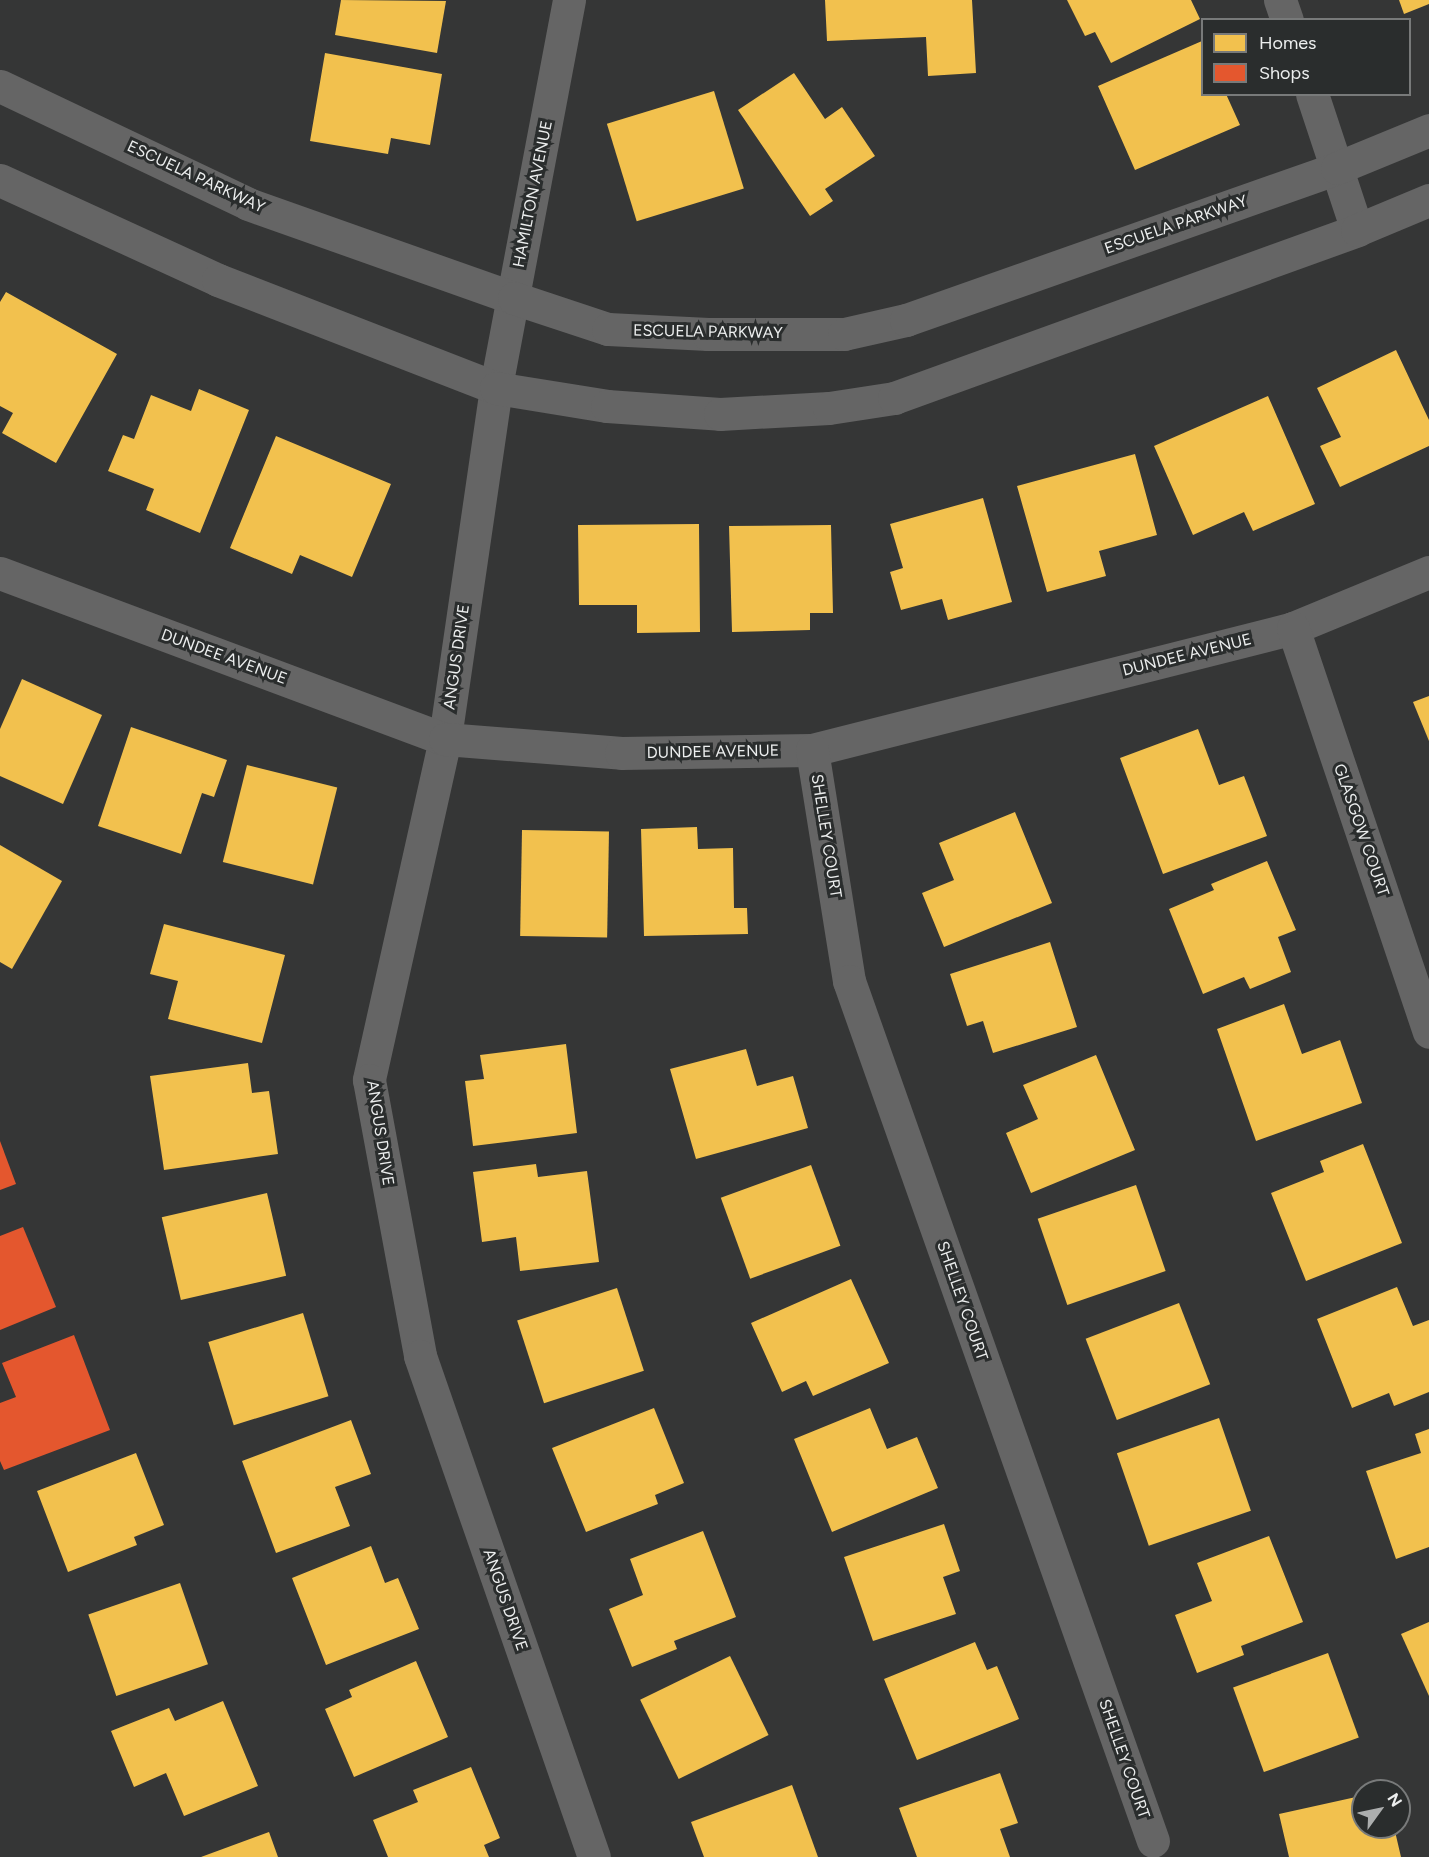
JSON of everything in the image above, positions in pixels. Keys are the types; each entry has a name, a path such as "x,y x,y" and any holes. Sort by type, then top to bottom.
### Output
{"street":[{"name":"HAMILTON AVENUE","path":"496,388 569,0"},
{"path":"1280,0 1286,18"},
{"name":"ESCUELA PARKWAY","path":"0,86 248,204 514,298 608,329 708,334 844,334 906,320 1337,168 1429,130"},
{"path":"1313,96 1357,230"},
{"path":"0,180 218,280 496,388 607,406 720,414 829,408 894,398 1357,230 1429,200"},
{"name":"ANGUS DRIVE","path":"496,388 445,739 369,1080 420,1356 594,1857"},
{"name":"DUNDEE AVENUE","path":"0,573 445,739 621,753 812,750 1293,628 1429,572"},
{"name":"GLASGOW COURT","path":"1293,628 1429,1032"},
{"name":"SHELLEY COURT","path":"812,750 849,981 1153,1841"}],"building: Homes":[{"path":"341,0 446,1 437,53 335,35"},
{"path":"825,0 972,0 976,73 928,76 926,37 827,41"},
{"path":"1067,0 1191,0 1200,19 1111,63 1095,32 1085,36"},
{"path":"1399,0 1429,0 1429,4 1404,14"},
{"path":"1201,41 1201,96 1227,96 1240,125 1135,170 1098,86"},
{"path":"325,53 442,74 430,145 391,138 388,154 310,141"},
{"path":"794,73 825,119 842,107 875,156 825,189 833,201 810,216 738,110"},
{"path":"714,91 744,189 637,221 607,124"},
{"path":"6,292 117,354 56,463 2,433 13,413 0,406 0,302"},
{"path":"1396,350 1429,420 1429,446 1340,487 1320,446 1341,437 1317,388"},
{"path":"199,389 249,410 200,533 146,510 154,489 108,471 123,435 134,439 151,395 191,411"},
{"path":"1268,396 1315,504 1253,531 1244,512 1193,535 1154,446"},
{"path":"276,436 391,484 352,577 300,555 292,574 230,548"},
{"path":"1135,454 1157,535 1099,551 1106,576 1047,592 1017,486"},
{"path":"983,498 1012,602 948,620 942,599 901,610 890,572 903,568 890,524"},
{"path":"699,524 700,632 637,633 637,605 579,605 578,525"},
{"path":"831,525 833,613 810,613 810,630 732,632 729,526"},
{"path":"22,679 102,715 63,804 0,776 0,729"},
{"path":"1429,696 1429,741 1413,702"},
{"path":"131,727 227,760 214,797 202,793 181,854 98,826"},
{"path":"1198,729 1219,785 1244,776 1267,836 1163,874 1120,758"},
{"path":"247,765 337,787 313,885 223,862"},
{"path":"1015,812 1052,903 944,947 922,893 954,880 939,843"},
{"path":"697,827 698,849 733,848 734,908 747,908 748,934 644,936 641,829"},
{"path":"522,830 609,832 607,938 520,936"},
{"path":"0,845 62,881 12,969 0,962"},
{"path":"1267,861 1296,930 1278,937 1291,972 1250,989 1244,977 1203,994 1169,909 1214,890 1211,884"},
{"path":"164,924 285,955 262,1043 168,1019 178,981 150,974"},
{"path":"1050,942 1077,1027 993,1053 983,1021 967,1026 950,974"},
{"path":"1284,1004 1302,1054 1340,1040 1362,1103 1256,1141 1217,1029"},
{"path":"566,1044 577,1133 473,1146 465,1081 484,1079 480,1055"},
{"path":"746,1049 757,1086 793,1076 808,1128 696,1159 670,1069"},
{"path":"1096,1055 1135,1150 1031,1193 1006,1133 1038,1119 1023,1085"},
{"path":"248,1063 252,1093 269,1091 278,1154 164,1170 150,1076"},
{"path":"1363,1144 1402,1243 1306,1281 1271,1193 1324,1172 1320,1161"},
{"path":"536,1164 538,1177 587,1171 599,1262 520,1271 516,1237 482,1242 473,1172"},
{"path":"811,1165 840,1246 750,1279 721,1198"},
{"path":"1136,1185 1166,1271 1067,1305 1038,1219"},
{"path":"267,1193 286,1276 181,1300 162,1217"},
{"path":"851,1279 889,1363 813,1396 806,1381 782,1392 751,1323"},
{"path":"1397,1287 1413,1326 1429,1320 1429,1392 1394,1406 1389,1393 1352,1408 1317,1319"},
{"path":"617,1288 644,1371 544,1403 517,1320"},
{"path":"1179,1303 1210,1384 1117,1420 1086,1339"},
{"path":"303,1313 328,1396 234,1425 208,1342"},
{"path":"654,1408 684,1483 655,1495 658,1504 586,1532 552,1448"},
{"path":"870,1408 887,1449 917,1437 938,1488 832,1532 794,1439"},
{"path":"1219,1418 1251,1511 1149,1546 1117,1453"},
{"path":"351,1420 371,1474 335,1487 350,1526 276,1553 242,1461"},
{"path":"1429,1429 1429,1547 1396,1559 1366,1471 1421,1453 1415,1434"},
{"path":"136,1453 164,1525 134,1537 137,1545 68,1572 37,1491"},
{"path":"944,1524 960,1571 943,1577 956,1614 873,1641 844,1557"},
{"path":"703,1531 736,1617 674,1641 677,1649 632,1667 609,1609 643,1595 630,1559"},
{"path":"1269,1536 1303,1622 1241,1646 1244,1655 1197,1673 1175,1615 1212,1601 1197,1563"},
{"path":"371,1546 385,1583 398,1578 419,1629 326,1665 292,1578"},
{"path":"180,1583 208,1664 116,1696 88,1615"},
{"path":"1429,1622 1429,1696 1401,1634"},
{"path":"975,1642 987,1670 997,1666 1019,1719 917,1760 884,1679"},
{"path":"1328,1653 1359,1738 1264,1772 1233,1688"},
{"path":"730,1656 769,1735 679,1779 640,1700"},
{"path":"416,1661 448,1737 354,1777 325,1709 352,1697 349,1690"},
{"path":"223,1701 258,1786 184,1816 166,1773 134,1787 111,1731 169,1708 175,1721"},
{"path":"471,1767 500,1838 484,1845 489,1857 388,1857 373,1820 418,1802 413,1790"},
{"path":"1000,1773 1018,1823 1000,1829 1010,1857 917,1857 899,1808"},
{"path":"792,1785 818,1857 704,1857 691,1822"},
{"path":"1351,1798 1351,1839 1397,1839 1401,1857 1289,1857 1279,1814"},
{"path":"269,1832 278,1857 201,1857"}],"building: Shops":[{"path":"0,1141 16,1184 0,1190"},
{"path":"23,1227 56,1307 0,1330 0,1236"},
{"path":"74,1335 110,1430 4,1470 0,1461 0,1403 16,1397 2,1363"}]}
